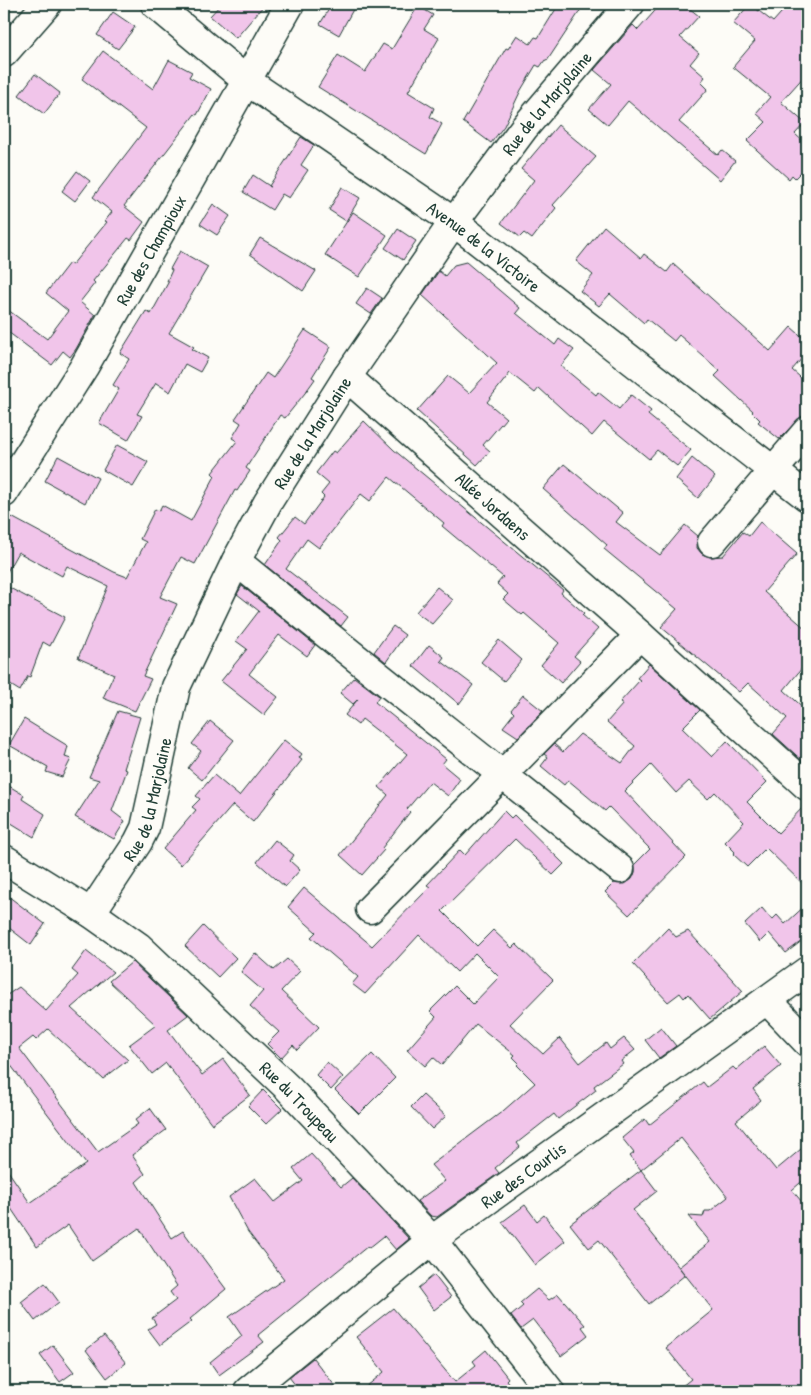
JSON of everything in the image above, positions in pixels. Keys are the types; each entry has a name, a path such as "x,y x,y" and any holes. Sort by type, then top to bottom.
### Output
{"street":[{"path":"4,53 47,4"},
{"name":"Avenue de la Victoire","path":"155,4 247,81 454,222 807,497"},
{"name":"Rue des Champioux","path":"4,493 84,367 290,4"},
{"name":"Rue de la Marjolaine","path":"91,913 138,842 145,828 176,687 236,561 268,502 347,377 454,222 524,128 630,4"},
{"name":"Allée Jordaens","path":"347,377 640,635 807,786"},
{"path":"712,542 807,431"},
{"path":"236,561 620,870"},
{"path":"370,909 640,635"},
{"name":"Rue du Troupeau","path":"4,858 91,913 138,947 218,1020 288,1088 432,1240 550,1391"},
{"name":"Rue des Courlis","path":"248,1391 432,1240 807,970"},
{"path":"767,1000 807,1042"}],"building":[{"path":"221,4 265,4 236,38 210,16"},
{"path":"332,4 356,4 339,35 320,24"},
{"path":"559,4 568,4 580,11 547,61 545,60 540,67 536,65 521,90 504,126 491,143 463,122 506,48 508,49 517,35 530,44 535,37 538,38"},
{"path":"661,4 684,4 699,16 680,37 699,53 690,64 705,77 701,82 708,89 679,122 718,155 722,150 735,161 720,180 628,101 608,125 589,109 611,84 594,70 633,25 638,30"},
{"path":"750,4 773,22 789,4 807,4 807,73 781,102 805,123 795,134 807,145 807,166 795,178 792,175 789,179 747,141 766,122 756,113 770,97 733,67 755,41 733,23"},
{"path":"418,6 433,15 424,29 439,38 408,92 434,108 430,117 442,124 426,154 318,87 338,55 365,72 383,44 392,49"},
{"path":"113,12 135,27 118,49 97,35"},
{"path":"103,51 153,89 169,60 192,72 189,77 211,89 197,115 195,114 124,206 144,222 131,240 128,238 93,281 95,283 80,302 95,315 76,349 70,357 63,351 52,365 4,329 4,307 47,339 68,311 46,293 69,263 72,265 107,222 105,221 112,212 93,197 146,128 82,79"},
{"path":"35,74 60,93 44,114 19,95"},
{"path":"558,125 596,157 553,205 556,208 532,239 524,233 520,237 501,223 534,180 521,169"},
{"path":"301,137 314,145 301,165 308,170 289,198 282,194 272,210 243,192 253,175 269,186"},
{"path":"77,171 90,181 75,201 62,191"},
{"path":"342,187 360,198 346,221 329,210"},
{"path":"213,204 230,216 217,235 200,224"},
{"path":"353,212 387,235 359,277 325,255"},
{"path":"604,226 641,258 644,254 667,272 673,264 770,351 791,327 807,341 807,348 801,355 803,357 792,370 807,383 807,411 779,439 758,422 760,420 753,411 715,376 720,371 679,335 674,341 647,319 644,323 610,294 599,306 580,291 593,275 576,261"},
{"path":"398,229 416,241 403,260 385,248"},
{"path":"260,238 316,271 303,291 250,254"},
{"path":"180,251 208,267 169,333 194,347 192,349 208,358 200,372 185,364 170,392 156,383 137,414 142,416 128,440 99,423 119,389 113,385 129,359 120,353 146,311 151,314 169,281 167,281 172,270 170,269"},
{"path":"466,262 520,308 516,313 555,345 559,339 574,350 561,366 596,395 598,392 619,409 631,395 651,411 648,415 691,450 677,466 657,450 649,459 604,422 592,436 539,388 535,393 510,373 487,402 506,418 483,445 490,451 477,465 417,411 448,376 469,393 497,363 422,295 439,271 445,276 454,265"},
{"path":"367,288 382,298 371,314 356,304"},
{"path":"305,330 331,347 312,377 315,379 285,418 280,415 246,468 250,471 237,491 235,490 195,564 181,557 160,597 177,604 143,676 151,679 135,711 103,698 114,674 78,658 108,586 67,566 62,576 18,552 4,577 4,513 114,572 127,577 146,542 140,539 155,509 159,511 162,505 191,521 215,476 212,473 237,441 232,438 241,423 235,419 266,373 273,378"},
{"path":"364,421 394,450 563,590 561,593 584,613 582,615 598,629 574,656 580,661 561,683 541,665 559,643 524,613 522,615 503,599 508,594 497,584 503,577 442,526 444,523 389,477 370,501 361,494 319,548 307,539 286,569 348,617 341,626 265,565 282,540 279,537 295,517 304,524 324,497 321,494 329,484 316,473 333,451 336,453"},
{"path":"117,445 148,462 133,487 103,470"},
{"path":"58,456 98,478 85,503 45,481"},
{"path":"692,458 715,477 698,498 676,479"},
{"path":"564,464 623,513 616,522 660,555 685,525 698,536 697,548 702,554 710,557 723,556 743,532 749,536 760,522 797,554 764,592 807,630 807,662 784,690 807,711 807,765 773,734 787,718 748,683 739,692 661,627 677,609 604,549 607,545 543,489"},
{"path":"4,585 65,617 50,646 43,642 30,677 28,676 20,691 4,681"},
{"path":"242,586 315,645 307,656 279,635 249,674 278,697 264,715 221,681 247,649 236,641 259,611 237,594"},
{"path":"437,587 453,600 432,624 416,612"},
{"path":"393,626 405,635 386,662 374,652"},
{"path":"499,640 522,660 504,681 481,662"},
{"path":"429,645 444,657 441,661 473,685 459,704 413,666"},
{"path":"649,664 700,710 682,728 712,757 727,741 767,782 747,802 778,833 807,803 807,888 766,848 747,867 733,854 735,852 725,842 744,822 715,792 708,799 689,781 676,793 651,765 625,791 686,857 629,915 605,892 614,883 625,884 632,879 635,872 635,864 650,849 609,807 605,811 568,780 564,785 541,766 548,757 544,754 554,744 563,752 580,734 622,763 635,746 607,722 623,704 620,702 640,680 637,678"},
{"path":"354,677 379,696 375,702 446,759 442,764 460,779 448,796 430,782 407,809 410,812 382,848 384,850 362,875 340,855 388,795 379,787 407,754 362,719 358,725 345,715 358,699 353,704 340,693"},
{"path":"523,695 543,711 518,737 503,727 514,713 511,710"},
{"path":"118,711 140,717 124,769 127,770 112,811 125,821 114,839 75,817 99,780 89,777"},
{"path":"24,719 68,746 65,757 71,759 62,777 46,772 48,767 9,745"},
{"path":"210,721 234,740 202,780 188,768 201,751 192,744"},
{"path":"284,740 302,754 299,758 302,760 253,822 233,805 181,865 163,849 196,810 192,807 200,799 196,796 214,775 239,796"},
{"path":"4,783 24,795 22,799 45,814 34,837 8,821 4,828"},
{"path":"504,811 511,818 514,815 564,864 553,875 515,839 442,911 477,946 493,930 512,948 516,944 553,980 510,1024 543,1054 560,1038 580,1063 606,1043 610,1049 624,1038 635,1050 621,1061 623,1064 594,1086 596,1090 558,1119 554,1114 517,1143 520,1147 495,1168 499,1173 437,1217 431,1216 417,1201 445,1181 431,1165 503,1111 535,1083 517,1065 519,1063 513,1057 515,1055 476,1024 442,1065 433,1057 425,1066 407,1050 436,1017 430,1011 455,986 473,1004 499,977 475,953 457,972 419,935 365,994 352,984 358,977 311,937 316,932 288,907 304,888 372,946 430,887 427,885 460,850 465,855"},
{"path":"275,840 294,855 290,861 300,870 285,887 257,862"},
{"path":"4,893 45,924 31,945 4,924"},
{"path":"807,904 807,937 786,953 769,933 760,942 745,924 762,908 772,920 777,915 785,924"},
{"path":"203,926 236,958 218,977 185,946"},
{"path":"668,928 676,937 688,931 743,991 710,1019 688,994 684,998 680,993 668,1002 633,964"},
{"path":"86,951 113,972 71,1008 128,1060 103,1079 48,1029 36,1040 33,1037 19,1048 98,1152 138,1124 135,1120 150,1108 166,1130 132,1155 145,1174 136,1182 172,1238 183,1231 226,1289 190,1319 192,1321 160,1345 148,1329 156,1324 152,1318 176,1300 170,1292 177,1286 139,1228 92,1261 68,1225 37,1247 4,1198 4,1165 30,1203 86,1164 6,1059 4,1061 4,997 19,987 46,1011 78,975 72,970"},
{"path":"255,953 274,970 287,959 300,971 281,991 319,1027 297,1050 293,1045 281,1058 267,1044 279,1032 250,1006 263,991 241,972"},
{"path":"132,962 188,1015 168,1030 202,1075 223,1059 250,1095 212,1124 166,1063 152,1074 129,1045 156,1025 109,981"},
{"path":"661,1027 676,1046 659,1058 645,1040"},
{"path":"764,1046 781,1066 753,1089 761,1100 736,1121 776,1170 807,1144 807,1177 792,1190 807,1208 807,1391 676,1391 691,1379 666,1348 713,1310 679,1267 710,1242 689,1216 703,1217 705,1211 710,1211 728,1197 681,1138 641,1170 630,1156 634,1153 622,1138 645,1119 649,1125 703,1082 707,1087 733,1067 736,1070"},
{"path":"372,1054 395,1078 359,1114 335,1090"},
{"path":"327,1062 343,1077 331,1090 316,1075"},
{"path":"263,1090 282,1109 266,1124 248,1106"},
{"path":"423,1095 446,1116 432,1129 411,1107"},
{"path":"311,1154 341,1187 352,1178 409,1239 396,1250 384,1236 369,1248 368,1246 258,1335 264,1342 219,1375 210,1362 242,1336 229,1317 284,1279 248,1232 229,1197 255,1178 275,1202 303,1181 293,1169"},
{"path":"641,1170 657,1191 633,1210 685,1275 649,1304 599,1240 589,1248 570,1224"},
{"path":"525,1205 537,1221 544,1215 565,1241 535,1265 502,1222"},
{"path":"434,1275 451,1297 434,1310 418,1288"},
{"path":"45,1283 59,1302 35,1321 21,1302"},
{"path":"537,1289 549,1300 558,1294 585,1325 582,1327 588,1335 561,1356 533,1320 521,1329 511,1316 523,1306 520,1303"},
{"path":"393,1308 455,1382 476,1365 473,1361 486,1350 508,1378 506,1380 515,1391 361,1391 384,1372 356,1337"},
{"path":"104,1336 126,1363 107,1378 86,1350"},
{"path":"53,1345 74,1372 60,1382 40,1355"},
{"path":"313,1358 339,1391 300,1391 289,1377"}]}
